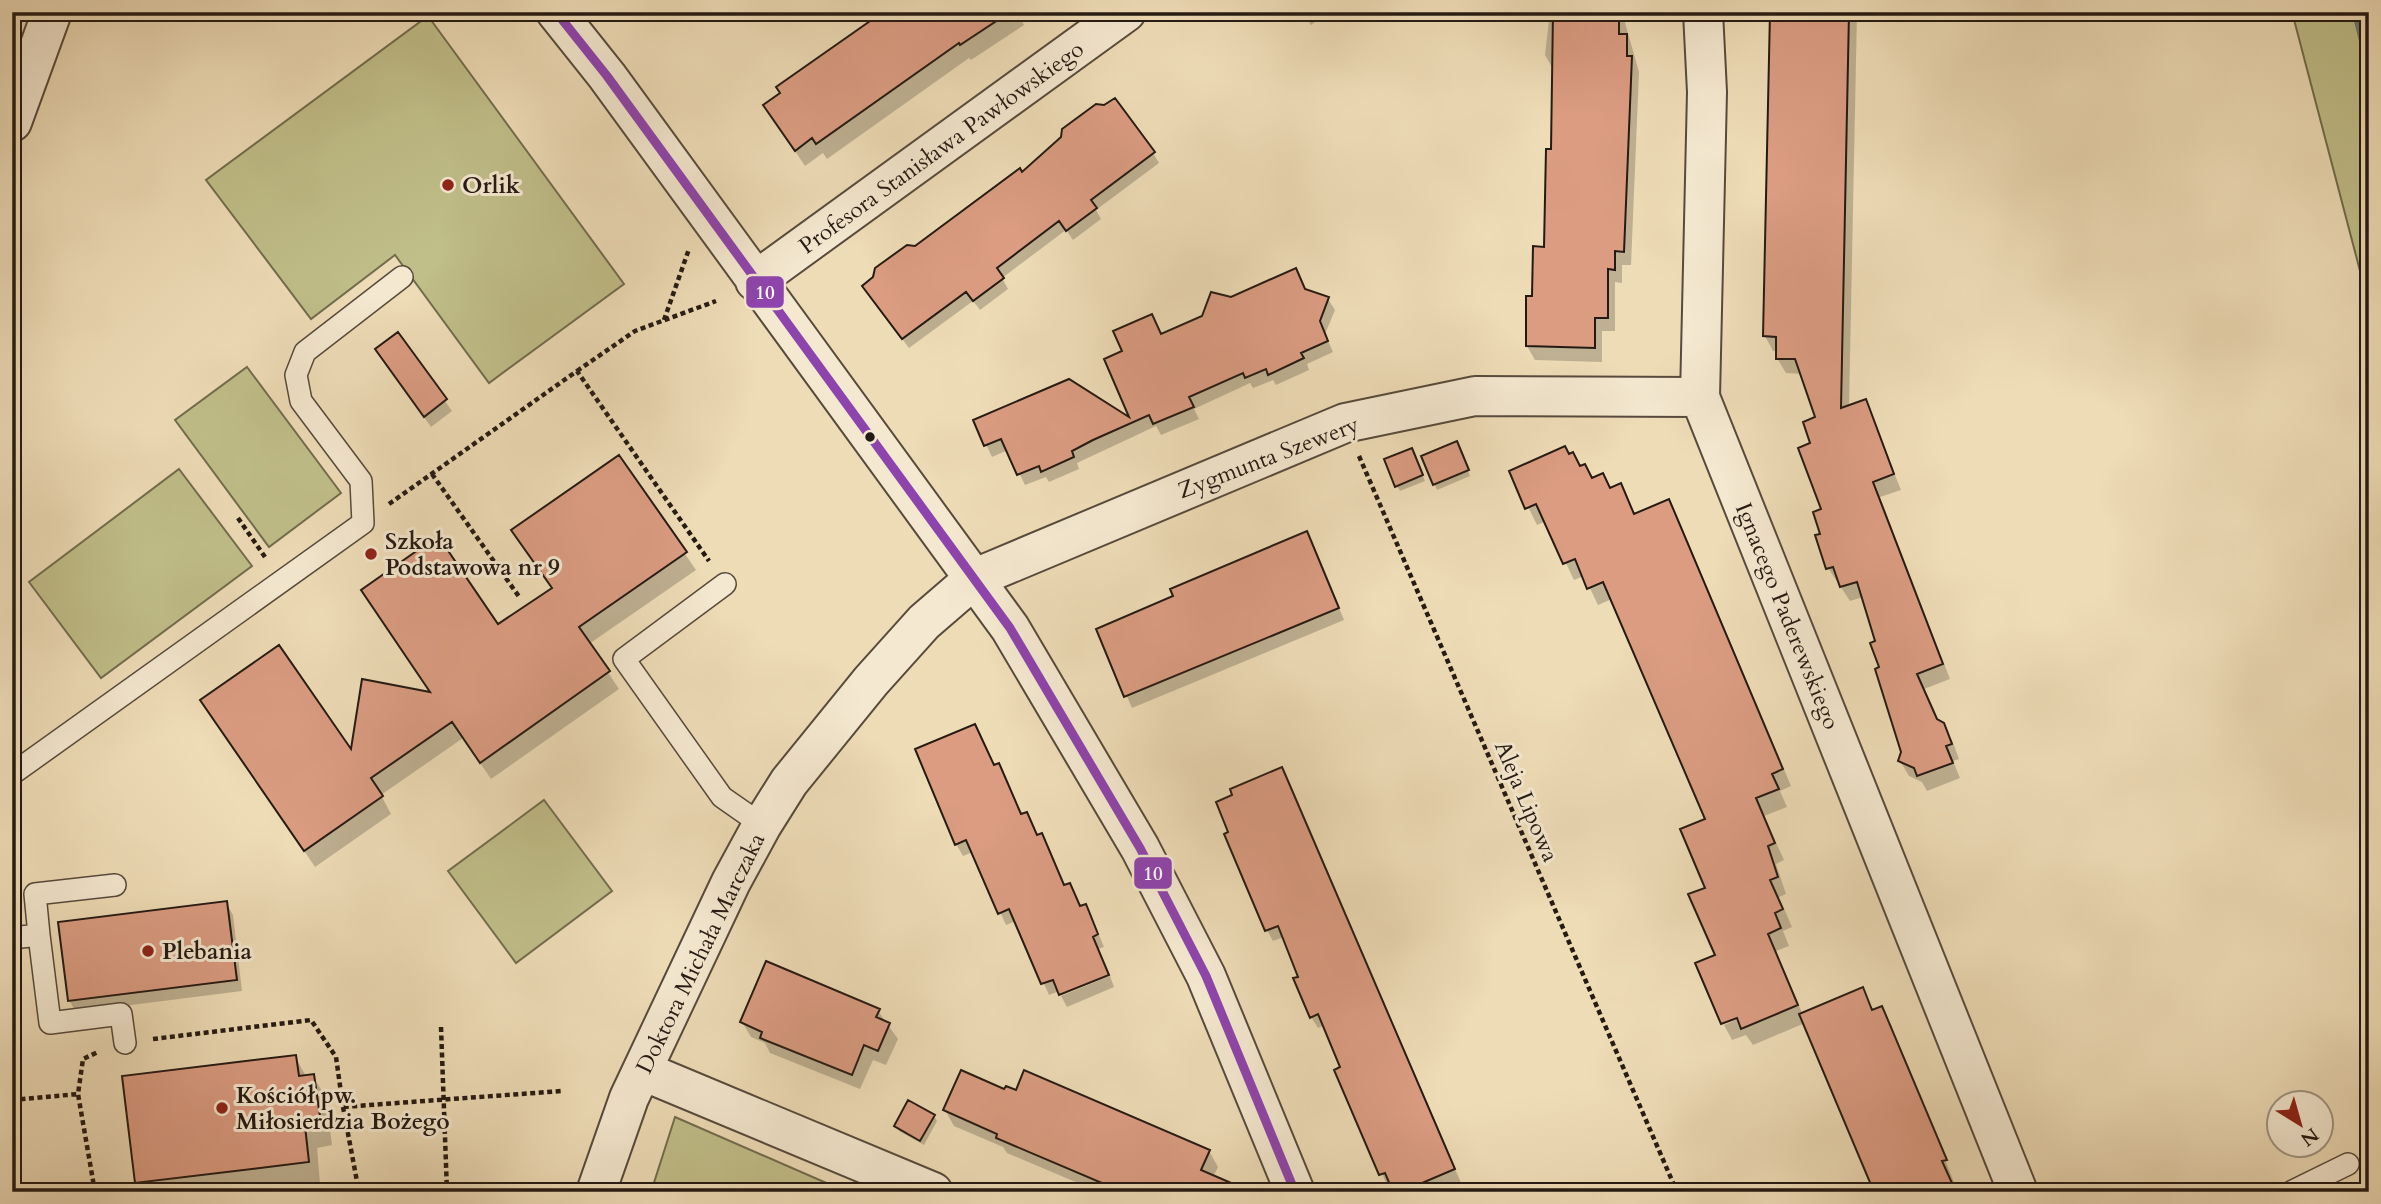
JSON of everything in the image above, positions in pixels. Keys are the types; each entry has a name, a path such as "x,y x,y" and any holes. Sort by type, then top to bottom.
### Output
{"street":[{"path":"12,122 52,12"},
{"path":"556,12 607,76 1010,628 1140,848 1206,976 1295,1192"},
{"name":"Profesora Stanisława Pawłowskiego","path":"755,281 1126,12"},
{"name":"Ignacego Paderewskiego","path":"1703,12 1707,92 1700,397 2018,1192"},
{"name":"Zygmunta Szewery","path":"975,578 1345,423 1475,396 1700,397"},
{"name":"Doktora Michała Marczaka","path":"596,1192 629,1098 731,882 762,825 789,782 862,691 924,622 975,578"},
{"path":"643,1071 933,1192"}],"lane":[{"path":"12,774 363,523 362,481 301,401 296,375 305,352 402,278"},
{"path":"725,583 624,659 722,797 762,825"},
{"path":"115,885 35,894 50,1023 121,1014 125,1043"},
{"path":"12,938 39,935"},
{"path":"2291,1192 2348,1164"}],"path":[{"path":"664,321 691,244"},
{"path":"363,523 635,331 716,301"},
{"path":"576,372 725,583"},
{"name":"Aleja Lipowa","path":"1345,423 1677,1192"},
{"path":"432,474 520,598"},
{"path":"238,519 282,580"},
{"path":"95,1192 78,1094 83,1059 113,1044 311,1020 336,1057 359,1189 308,1192"},
{"path":"441,1027 447,1192"},
{"path":"343,1107 561,1091"},
{"path":"12,1101 78,1094"}],"shaded area":[{"path":"2292,12 2369,12 2369,305"},
{"name":"Orlik","path":"428,16 624,284 489,383 395,255 311,319 206,180"},
{"path":"247,367 341,493 269,547 175,420"},
{"path":"179,469 252,566 101,678 29,582"},
{"path":"544,800 612,891 516,963 448,871"},
{"path":"675,1117 847,1192 651,1192"}],"building":[{"path":"883,12 1010,12 960,45 959,43 816,144 812,138 795,151 763,105 780,93 776,87"},
{"path":"1553,12 1619,12 1619,34 1627,34 1627,56 1632,56 1624,252 1615,251 1615,270 1608,269 1608,318 1595,318 1595,348 1526,346 1526,296 1532,296 1533,246 1544,247 1546,149 1551,149"},
{"path":"1770,12 1849,12 1841,408 1866,399 1894,474 1873,482 1943,664 1917,674 1937,719 1944,723 1952,744 1946,746 1953,763 1917,776 1914,768 1898,761 1901,752 1875,669 1879,667 1870,643 1875,641 1857,582 1840,587 1833,567 1826,569 1815,535 1820,534 1813,512 1821,509 1798,448 1810,443 1803,422 1815,417 1795,359 1776,359 1776,337 1763,336"},
{"path":"1115,98 1155,152 1091,200 1097,208 1066,231 1059,221 997,268 1004,278 973,301 966,292 902,339 862,286 873,277 875,268 907,245 915,246 1020,168 1022,172 1061,137 1062,129 1096,104 1104,105"},
{"path":"1296,268 1305,289 1329,297 1320,321 1328,341 1301,353 1304,358 1268,375 1266,369 1245,378 1243,373 1189,397 1194,407 1153,424 1149,415 1072,451 1074,457 1041,472 1039,466 1017,475 1001,439 984,446 973,420 1069,379 1129,417 1104,359 1122,351 1113,331 1152,314 1161,334 1202,316 1211,292 1231,297"},
{"path":"398,332 447,399 424,417 375,349"},
{"path":"1457,441 1469,470 1433,485 1421,456"},
{"path":"1565,446 1569,454 1573,452 1580,466 1585,464 1592,478 1603,473 1610,488 1621,483 1634,514 1669,499 1783,769 1772,774 1779,789 1756,798 1775,843 1768,846 1778,877 1770,880 1783,909 1775,913 1781,928 1768,934 1798,1005 1741,1029 1737,1018 1721,1024 1695,963 1715,955 1688,894 1705,888 1680,829 1705,819 1603,582 1587,589 1575,559 1563,564 1536,504 1525,509 1509,471"},
{"path":"1412,448 1423,475 1395,487 1384,459"},
{"path":"619,455 687,552 579,627 610,671 480,763 452,722 371,778 383,796 304,851 200,700 279,645 351,749 362,679 430,692 361,590 438,536 498,624 552,588 511,530"},
{"path":"1307,531 1339,608 1124,697 1096,629 1173,596 1170,589"},
{"path":"975,724 994,765 999,763 1021,814 1027,812 1037,835 1042,833 1064,885 1070,883 1080,906 1086,904 1098,934 1093,937 1109,975 1059,995 1053,980 1041,984 1009,909 998,914 966,840 955,845 915,749"},
{"path":"1282,767 1455,1169 1401,1192 1393,1192 1385,1173 1379,1175 1334,1070 1340,1067 1318,1014 1310,1018 1293,978 1298,977 1278,926 1265,931 1224,834 1228,832 1216,802 1232,795 1230,789"},
{"name":"Plebania","path":"227,901 237,980 68,1001 58,922"},
{"path":"766,961 880,1009 876,1017 890,1023 878,1051 864,1045 852,1075 760,1038 762,1032 740,1022"},
{"path":"1863,987 1872,1010 1882,1006 1947,1160 1942,1161 1956,1192 1874,1192 1799,1014"},
{"name":"Kościół pw. Miłosierdzia Bożego","path":"296,1055 299,1076 314,1074 321,1123 305,1126 309,1162 135,1183 122,1076"},
{"path":"961,1070 1004,1089 1006,1086 1016,1090 1024,1070 1210,1150 1201,1170 1252,1192 1123,1192 996,1138 997,1134 943,1110"},
{"path":"908,1100 935,1115 920,1141 894,1126"}],"waterway":[{"path":"2357,12 2369,61"}],"transit line":[{"name":"10","path":"556,12 607,76 1010,628 1140,848 1206,976 1295,1192"}],"place":[{"name":"Orlik","path":"448,185"},
{"name":"Szkoła Podstawowa nr 9","path":"371,554"},
{"name":"Plebania","path":"148,951"},
{"name":"Kościół pw. Miłosierdzia Bożego","path":"222,1108"}]}
